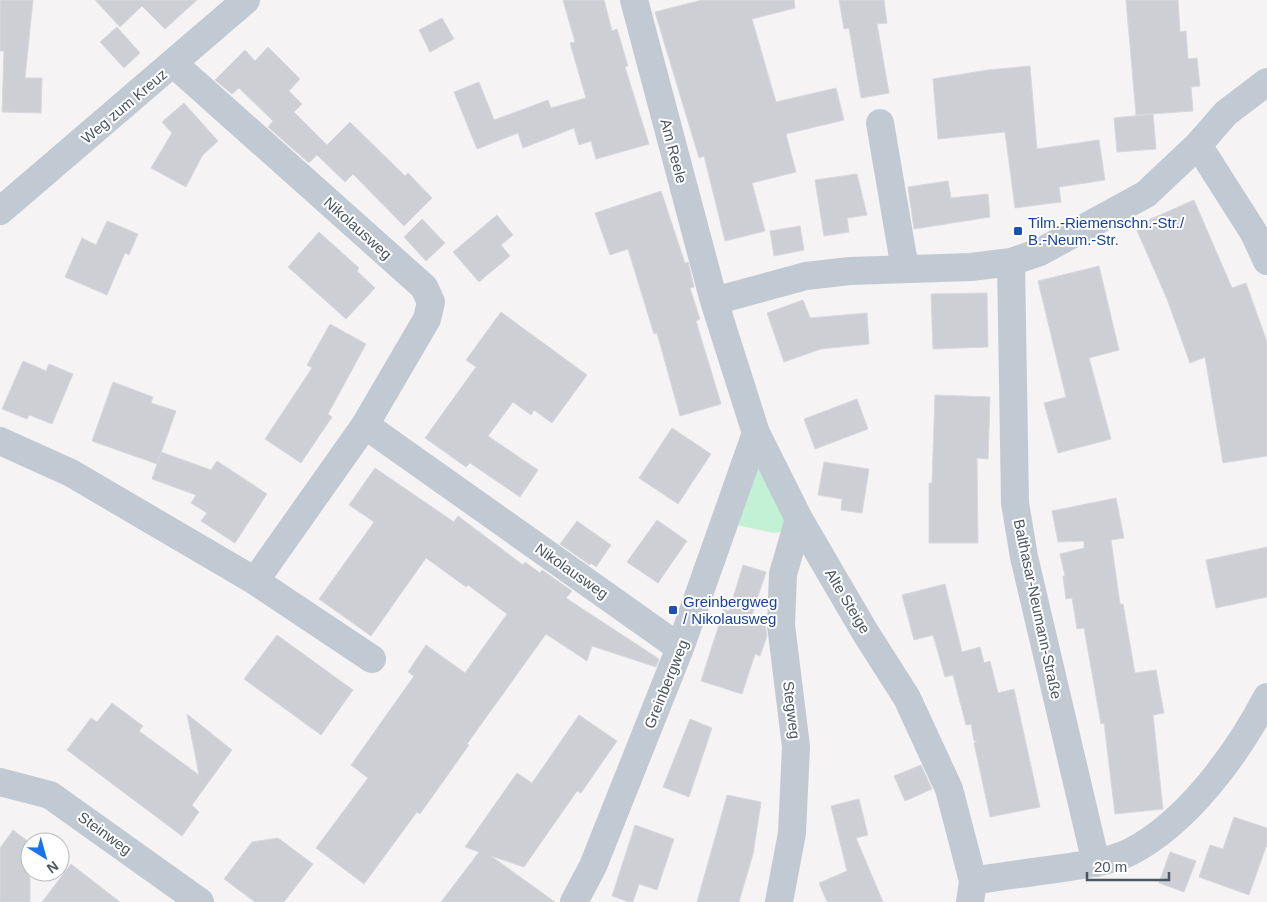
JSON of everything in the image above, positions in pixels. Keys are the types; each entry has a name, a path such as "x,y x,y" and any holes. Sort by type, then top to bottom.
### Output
{"street":[{"name":"Weg zum Kreuz","path":"0,211 174,64 246,0"},
{"name":"Am Reele","path":"634,0 714,301"},
{"name":"Nikolausweg","path":"174,64 424,287 431,302 427,319 365,425 255,582"},
{"path":"714,301 806,276 850,271 971,267 1011,262 1040,252 1146,194 1198,145 1226,113 1267,82"},
{"path":"880,123 905,269"},
{"path":"1198,145 1254,233 1267,261"},
{"name":"Balthasar-Neumann-Straße","path":"1011,262 1015,503 1024,557 1096,863"},
{"name":"Alte Steige","path":"714,301 756,433 799,519 865,632 907,698 949,789 971,892"},
{"name":"Nikolausweg","path":"365,425 680,648"},
{"name":"Greinbergweg","path":"574,902 592,866 680,648 756,433"},
{"path":"0,441 71,473 255,582 372,659"},
{"name":"Stegweg","path":"779,902 792,833 796,747 780,625 783,574 799,519"},
{"path":"971,892 1096,863 1129,853 1161,832 1210,784 1251,727 1267,698"},
{"name":"Steinweg","path":"0,782 50,795 200,902"}],"green space":[{"path":"758,469 789,510 787,531 773,533 737,525"}],"building":[{"path":"0,0 33,0 25,78 42,78 41,113 2,112 4,51 0,51"},
{"path":"95,0 197,0 165,29 142,6 120,27"},
{"path":"563,0 604,0 612,31 617,29 628,66 625,67 649,144 596,159 591,141 579,145 574,128 523,148 518,133 477,149 454,92 479,82 494,120 548,100 551,108 586,98 570,43 575,42"},
{"path":"702,0 794,0 795,8 752,19 776,102 836,88 844,120 786,134 796,172 752,183 765,231 725,241 704,156 699,158 655,12"},
{"path":"839,0 884,0 887,23 877,24 889,93 861,98 849,28 844,29"},
{"path":"1126,0 1178,0 1180,32 1186,31 1188,59 1197,58 1200,86 1191,87 1193,111 1136,115"},
{"path":"442,18 454,39 430,52 419,30"},
{"path":"117,27 140,53 124,68 100,42"},
{"path":"268,47 300,79 289,91 302,104 294,112 327,145 350,122 405,176 408,173 432,198 404,226 353,174 345,182 317,155 309,163 268,127 273,121 239,88 232,94 215,80 245,50 255,61"},
{"path":"1030,66 1037,149 1099,140 1105,180 1059,187 1061,202 1015,208 1005,132 938,139 933,79 988,70"},
{"path":"184,103 218,141 202,156 186,187 151,168 172,133 162,122"},
{"path":"1153,114 1156,149 1117,152 1114,118"},
{"path":"857,174 867,215 847,218 849,232 824,236 815,180"},
{"path":"948,181 951,198 988,194 990,217 914,229 908,187"},
{"path":"661,191 685,263 688,262 694,287 690,288 700,319 696,321 721,404 680,416 657,333 654,334 628,249 610,255 595,213"},
{"path":"1194,200 1232,288 1246,283 1267,342 1267,456 1223,463 1205,357 1190,363 1167,299 1135,226"},
{"path":"497,215 513,235 501,245 510,256 479,282 453,252"},
{"path":"422,219 445,243 426,261 404,237"},
{"path":"107,221 138,234 129,255 125,253 107,295 65,277 82,238 96,245"},
{"path":"800,226 804,250 774,256 770,231"},
{"path":"319,232 359,268 357,271 375,288 346,319 288,267"},
{"path":"1099,266 1119,350 1089,358 1111,439 1058,453 1044,403 1066,397 1038,281"},
{"path":"987,293 988,347 933,349 931,294"},
{"path":"803,300 810,318 867,313 869,344 821,349 784,362 767,313"},
{"path":"501,312 587,375 552,423 534,410 531,415 513,402 488,436 538,470 520,497 470,463 466,467 425,438 476,367 466,360"},
{"path":"330,324 366,344 328,414 332,417 301,463 265,439 312,368 307,365"},
{"path":"23,361 46,371 49,364 73,374 52,424 29,415 27,419 2,409"},
{"path":"113,382 153,397 151,403 176,411 157,464 92,441"},
{"path":"935,395 990,397 988,459 977,458 978,543 929,543 929,483 932,483"},
{"path":"857,399 868,429 815,449 804,419"},
{"path":"672,428 711,454 678,504 639,478"},
{"path":"161,452 211,470 217,461 267,494 235,543 201,521 207,513 191,503 196,495 152,479"},
{"path":"824,462 869,469 862,513 841,510 842,499 818,495"},
{"path":"375,468 454,522 458,516 523,565 525,562 540,573 542,570 572,591 566,598 659,659 656,667 592,646 587,661 546,634 467,744 469,745 420,814 417,812 364,884 316,848 368,778 351,765 414,676 408,672 426,645 465,673 507,614 468,585 466,587 426,558 371,636 319,599 374,522 349,505"},
{"path":"1116,498 1124,538 1111,540 1120,604 1123,604 1135,673 1156,670 1164,713 1153,715 1163,809 1115,814 1104,723 1101,724 1084,628 1077,629 1072,598 1066,599 1063,576 1065,576 1060,554 1084,548 1084,541 1058,542 1052,511"},
{"path":"657,520 687,541 658,583 627,562"},
{"path":"577,521 611,545 596,567 591,563 590,565 560,544"},
{"path":"1267,547 1267,597 1216,608 1206,560"},
{"path":"743,565 766,572 751,618 765,623 767,636 760,656 755,654 742,694 701,681 724,609 729,611"},
{"path":"945,584 962,652 980,647 984,663 990,661 998,693 1014,689 1040,807 990,817 974,743 977,741 974,741 971,724 966,725 953,675 945,677 933,635 914,640 902,595"},
{"path":"277,635 353,690 321,735 244,679"},
{"path":"112,703 143,726 139,731 199,775 187,714 232,750 192,805 199,812 182,836 67,750 91,718 97,722"},
{"path":"579,715 617,741 581,793 577,791 524,867 491,856 555,902 441,902 479,852 465,847 517,773 532,783"},
{"path":"690,719 712,728 689,797 663,787"},
{"path":"921,765 932,789 905,801 894,776"},
{"path":"727,795 761,802 753,854 739,902 697,902"},
{"path":"859,799 868,835 856,838 883,902 827,902 819,883 847,871 831,806"},
{"path":"1234,817 1267,828 1267,844 1249,895 1199,877 1210,845 1223,849"},
{"path":"635,825 674,839 657,890 639,884 633,902 629,902 612,896"},
{"path":"13,830 20,835 20,882 30,882 30,902 0,902 0,848"},
{"path":"278,838 313,864 284,902 255,902 224,879 252,842"},
{"path":"1170,852 1196,861 1184,892 1159,883"},
{"path":"71,864 120,902 42,902 57,882 70,882"}],"place":[{"name":"Tilm.-Riemenschn.-Str./ B.-Neum.-Str.","path":"1018,231"},
{"name":"Greinbergweg / Nikolausweg","path":"673,610"}]}
